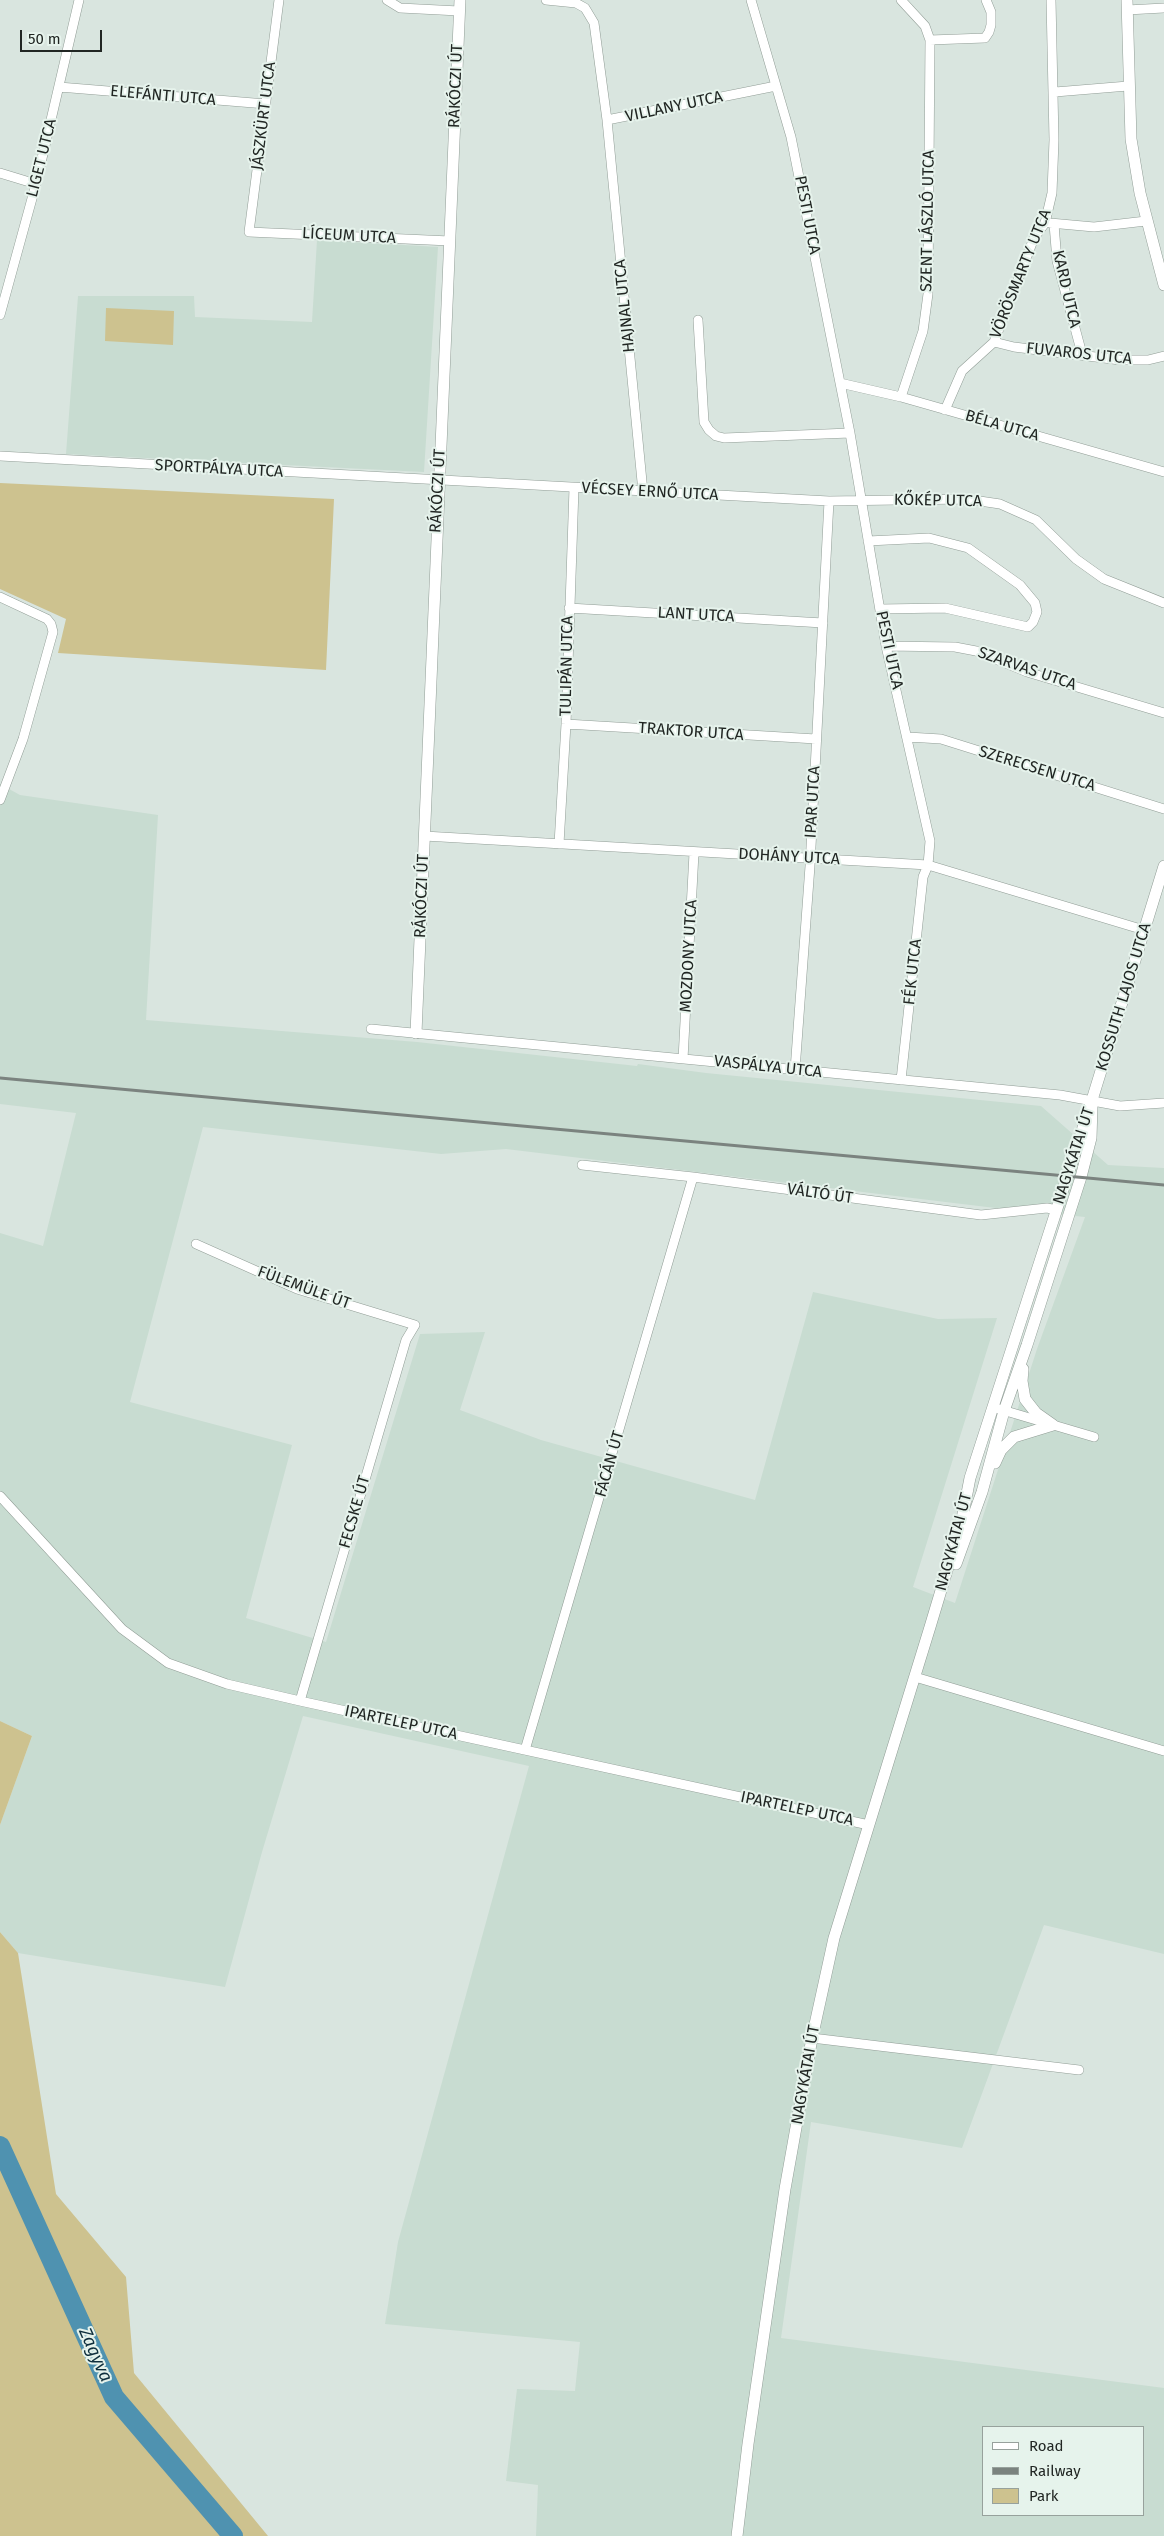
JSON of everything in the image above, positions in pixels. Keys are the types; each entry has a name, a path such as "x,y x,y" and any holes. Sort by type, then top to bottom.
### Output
{"street":[{"name":"LIGET UTCA","path":"0,314 36,184 79,0"},
{"name":"JÁSZKÜRT UTCA","path":"249,232 279,0"},
{"path":"387,0 400,8 460,6"},
{"name":"VILLANY UTCA","path":"546,0 576,3 585,8 591,15 607,120 776,86"},
{"name":"PESTI UTCA","path":"751,0 791,138 850,433 886,646 930,841 928,865"},
{"name":"SZENT LÁSZLÓ UTCA","path":"901,398 923,331 928,294 930,40 925,26 902,0"},
{"path":"930,40 985,38 990,32 991,25 991,12 986,0"},
{"name":"VÖRÖSMARTY UTCA","path":"945,410 962,371 994,342 1034,238 1050,223 1055,92 1052,0"},
{"path":"1164,8 1127,5 1128,86 1132,139 1146,221 1164,285"},
{"name":"RÁKÓCZI ÚT","path":"416,1033 438,481 460,6"},
{"path":"1055,92 1128,86"},
{"name":"ELEFÁNTI UTCA","path":"59,87 266,104"},
{"name":"HAJNAL UTCA","path":"607,120 643,492"},
{"path":"0,174 36,184"},
{"path":"1050,223 1094,227 1146,221"},
{"name":"KARD UTCA","path":"1050,223 1057,261 1082,354"},
{"name":"LÍCEUM UTCA","path":"249,232 450,241"},
{"path":"698,320 704,422 716,436 724,438 850,433"},
{"name":"FUVAROS UTCA","path":"994,342 1014,347 1120,360 1148,360 1164,356"},
{"name":"BÉLA UTCA","path":"840,383 945,410 1164,472"},
{"name":"SPORTPÁLYA UTCA","path":"0,456 438,481"},
{"name":"VÉCSEY ERNŐ UTCA","path":"438,481 829,501 862,500"},
{"name":"TULIPÁN UTCA","path":"559,844 566,724 574,488"},
{"name":"KŐKÉP UTCA","path":"862,500 966,499 1000,504 1036,520 1053,534 1076,559 1104,580 1164,603"},
{"name":"IPAR UTCA","path":"794,1070 810,858 829,501"},
{"path":"868,541 929,538 968,548 1020,585 1035,603 1037,612 1034,622 1028,626 945,608 880,610"},
{"path":"0,597 47,619 51,624 53,632 23,738 0,800"},
{"name":"LANT UTCA","path":"569,608 823,623"},
{"name":"SZARVAS UTCA","path":"886,646 955,647 976,651 1027,672 1164,713"},
{"name":"TRAKTOR UTCA","path":"566,724 816,740"},
{"name":"SZERECSEN UTCA","path":"908,737 941,739 1164,809"},
{"name":"DOHÁNY UTCA","path":"424,836 928,865 1144,930"},
{"name":"MOZDONY UTCA","path":"683,1059 694,853"},
{"name":"FÉK UTCA","path":"901,1080 923,877 928,865"},
{"name":"KOSSUTH LAJOS UTCA","path":"1092,1100 1164,866"},
{"name":"VASPÁLYA UTCA","path":"371,1029 1060,1095 1120,1106 1164,1103"},
{"name":"NAGYKÁTAI ÚT","path":"737,2536 748,2444 785,2189 812,2038 834,1938 961,1524 970,1478 1092,1100"},
{"name":"NAGYKÁTAI ÚT","path":"930,1627 952,1577 982,1492 1004,1411 1028,1345 1081,1177 1091,1138 1092,1100"},
{"name":"VÁLTÓ ÚT","path":"582,1165 693,1177 982,1216 1047,1208 1057,1210"},
{"name":"FÁCÁN ÚT","path":"525,1750 693,1177"},
{"name":"FÜLEMÜLE ÚT","path":"196,1244 297,1289 415,1325"},
{"name":"FECSKE ÚT","path":"300,1701 406,1340 415,1325"},
{"path":"1028,1345 1022,1381 1025,1398 1036,1413 1053,1425"},
{"path":"992,1407 1094,1437"},
{"path":"982,1492 1001,1450 1014,1437 1053,1425"},
{"name":"IPARTELEP UTCA","path":"0,1496 122,1629 168,1662 227,1684 869,1826"},
{"path":"915,1677 1164,1751"},
{"path":"812,2038 1079,2070"}],"shaded area":[{"path":"317,240 438,247 424,472 66,454 78,296 194,296 195,317 312,322"},
{"path":"0,784 20,795 158,815 146,1020 417,1042 1041,1106 1108,1165 1164,1168 1164,1954 1044,1925 962,2148 811,2122 781,2338 1164,2388 1164,2536 536,2536 538,2485 506,2481 517,2389 575,2391 580,2342 385,2324 398,2242 529,1766 303,1716 262,1852 225,1987 18,1953 0,1932 0,1825 32,1736 0,1721 0,1233 43,1246 76,1113 0,1104","holes":["203,1127 441,1154 506,1149 1085,1217 1037,1349 955,1603 913,1587 997,1318 938,1319 813,1292 755,1500 541,1440 460,1410 485,1332 420,1334 326,1642 246,1618 292,1445 130,1402"]}],"green space":[{"path":"106,308 174,311 173,345 105,341"},
{"path":"0,483 334,499 326,670 58,653 66,619 0,589"},
{"path":"0,1721 32,1736 0,1825"},
{"path":"0,1932 18,1953 56,2194 126,2277 134,2373 268,2536 0,2536"}],"waterway":[{"name":"Zagyva","path":"0,2146 114,2397 233,2536"}],"railway":[{"path":"0,1078 1164,1185"}]}
